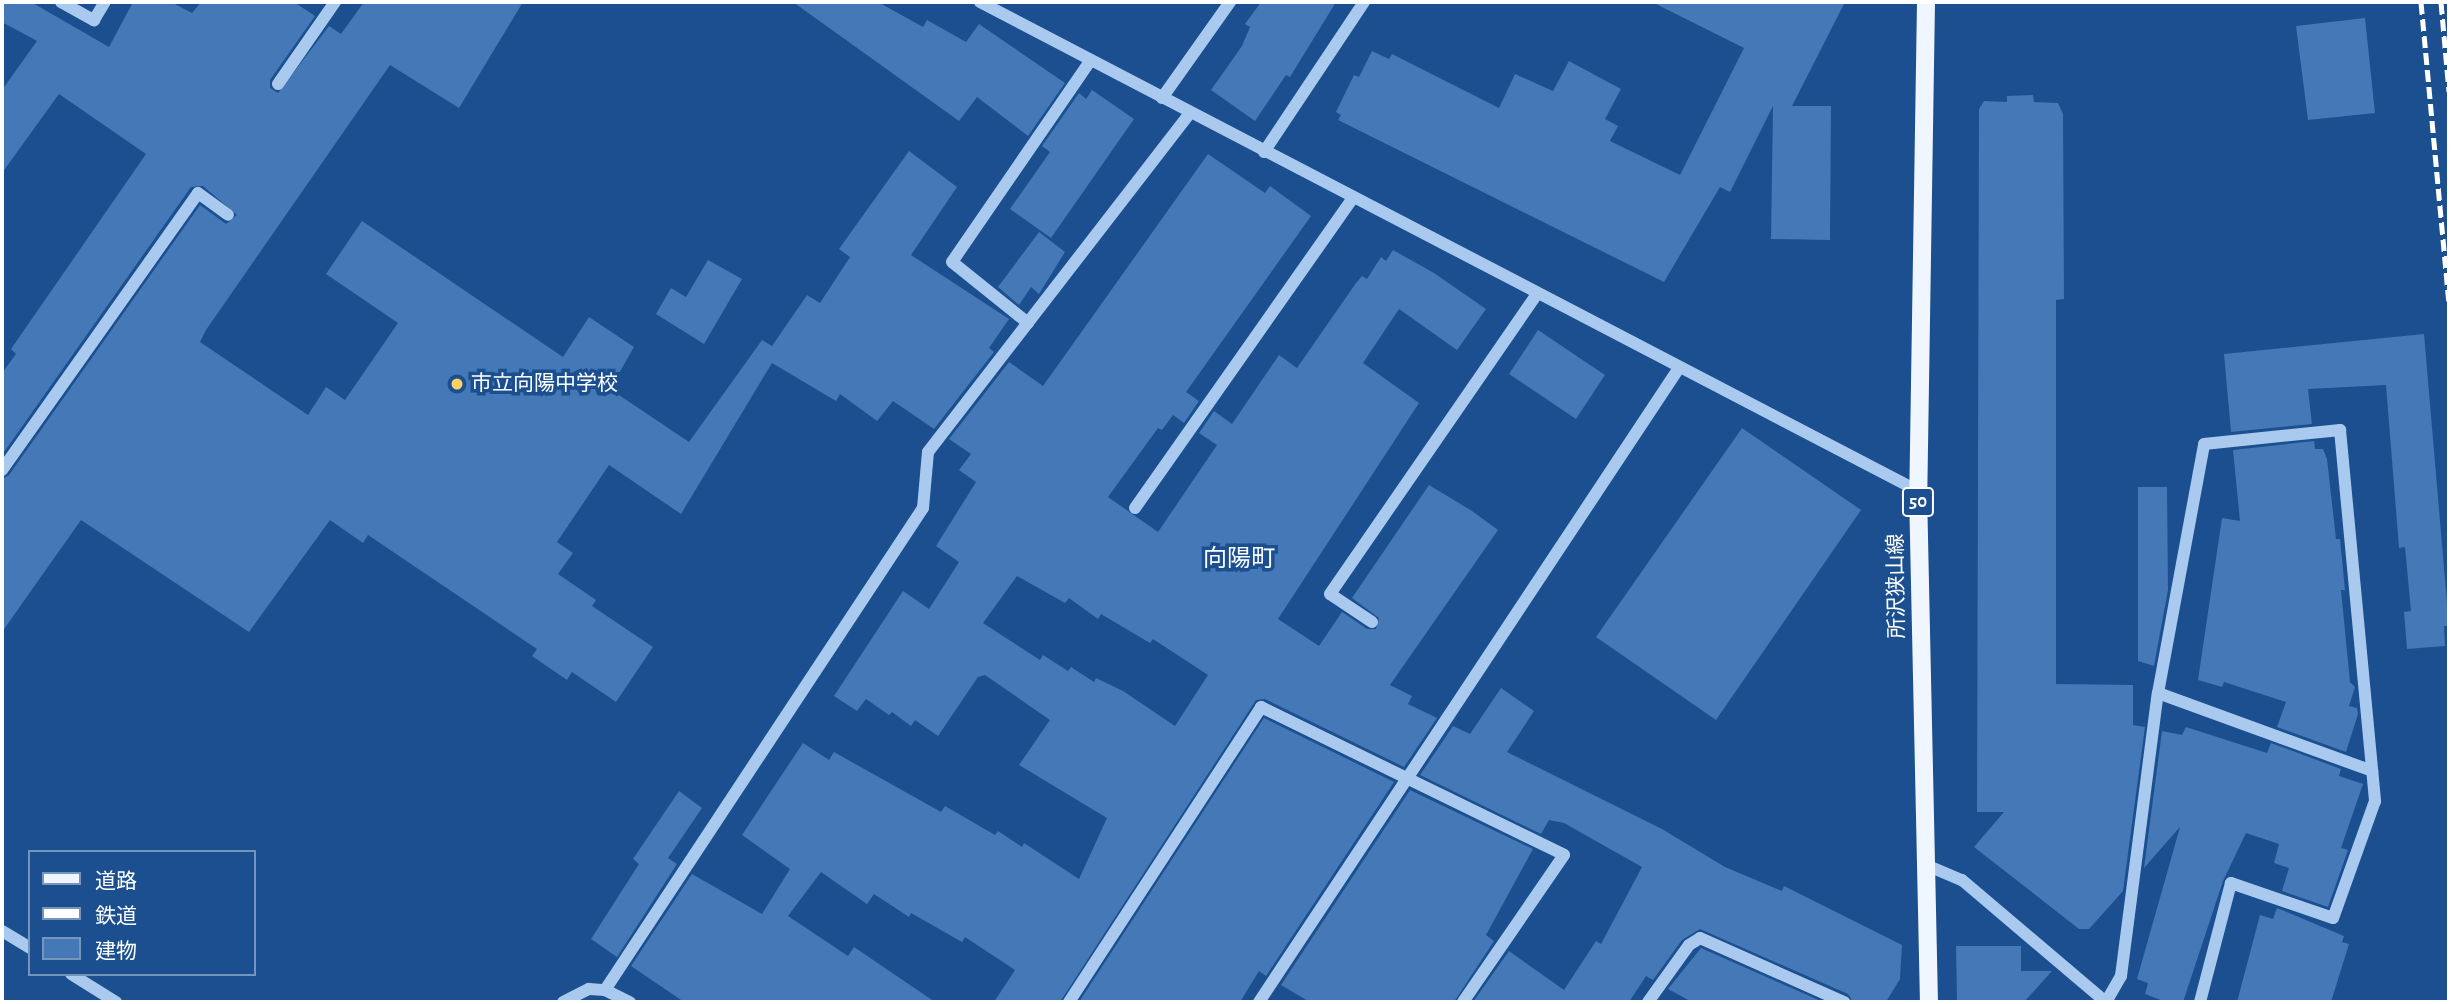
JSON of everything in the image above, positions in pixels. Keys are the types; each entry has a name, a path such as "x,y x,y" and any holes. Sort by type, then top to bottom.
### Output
{"main road":[{"name":"所沢狭山線","path":"1926,2 1918,491 1929,1002"}],"street":[{"path":"61,2 94,20 105,2"},
{"path":"278,84 335,2"},
{"path":"981,2 1918,491"},
{"path":"1162,98 1230,2"},
{"path":"1264,152 1364,2"},
{"path":"1028,323 952,262 1091,60"},
{"path":"606,990 923,508 928,452 1191,113"},
{"path":"2,470 198,193 228,215"},
{"path":"1135,508 1353,198"},
{"path":"1372,622 1330,594 1538,294"},
{"path":"1259,1002 1679,368"},
{"path":"1926,865 1962,880 2106,1002 2122,976 2158,693 2204,443 2340,430 2375,801 2333,918 2231,883 2200,1002"},
{"path":"2158,693 2372,771"},
{"path":"1069,1002 1261,707 1564,855 1463,1002"},
{"path":"2,931 28,947"},
{"path":"1647,1002 1689,945 1700,938 1844,1002"},
{"path":"74,976 116,1002"},
{"path":"564,1002 589,989 606,990 630,1002"}],"building":[{"path":"2,2 31,2 109,47 133,2 171,2 192,13 201,2 294,2 315,16 270,80 270,88 278,93 329,26 341,34 364,2 523,2 459,108 390,65 206,330 200,342 308,415 326,387 345,400 398,323 326,274 362,221 563,357 589,317 634,347 610,389 689,442 762,340 772,346 807,295 820,303 850,257 839,249 909,151 957,187 911,255 1009,319 989,348 994,352 934,429 893,401 877,421 840,394 836,401 772,363 681,514 609,465 557,542 573,553 558,574 596,600 592,606 653,647 616,702 572,672 567,680 532,656 537,649 368,535 363,543 330,520 249,632 81,520 2,632 2,479 9,475 200,205 226,224 237,215 203,186 191,187 2,455 2,373 16,354 11,349 146,154 59,94 2,173 2,90 37,41 2,22"},
{"path":"793,2 878,2 923,27 927,20 966,42 979,24 1065,83 1028,136 977,97 959,121"},
{"path":"1261,2 1336,2 1290,77 1286,75 1255,121 1211,90 1242,46 1250,27 1245,24"},
{"path":"1652,2 1845,2 1792,106 1831,106 1830,240 1771,239 1773,106 1730,192 1720,187 1664,282 1338,120 1341,115 1336,112 1354,75 1359,77 1372,51 1389,59 1392,54 1499,108 1515,74 1553,91 1569,61 1621,89 1605,119 1618,126 1610,141 1680,175 1744,48"},
{"path":"2365,18 2375,113 2308,120 2296,26"},
{"path":"1092,90 1134,119 1051,238 1010,209 1050,152 1042,146 1079,93 1086,99"},
{"path":"2033,95 2034,102 2058,103 2063,114 2064,299 2056,300 2056,684 2133,685 2133,725 2145,727 2123,891 2089,929 2079,929 1974,847 2004,812 1977,812 1979,109 1984,101 2007,102 2007,96"},
{"path":"1208,154 1265,193 1270,186 1311,216 1186,392 1199,401 1184,423 1173,415 1162,430 1158,428 1108,497 1158,532 1217,445 1199,433 1214,411 1232,424 1279,355 1297,368 1356,283 1362,276 1367,279 1381,257 1386,261 1393,250 1434,273 1486,309 1457,350 1399,309 1363,363 1419,403 1278,619 1319,646 1342,612 1367,629 1376,629 1379,618 1352,598 1429,485 1472,511 1498,530 1390,685 1412,696 1408,704 1437,718 1404,767 1265,699 1256,700 1060,1002 994,1002 1015,970 965,937 962,942 911,913 909,917 874,894 867,904 821,872 788,916 848,956 854,947 935,1002 684,1002 631,966 692,874 762,914 790,869 742,835 803,743 829,760 834,752 941,812 945,806 995,835 998,831 1022,847 1024,843 1079,879 1107,818 1019,765 1050,720 985,675 978,677 938,736 915,720 911,726 892,712 889,715 866,699 857,711 834,696 903,591 929,609 959,562 936,546 976,482 959,470 971,454 949,439 1009,362 1043,386","holes":["1017,576 1065,603 1069,598 1098,619 1101,614 1150,643 1153,639 1208,675 1175,726 1123,691 1096,678 1094,682 1071,667 1068,671 1043,655 1040,660 983,623"]},
{"path":"1039,232 1065,252 1039,294 1031,287 1019,305 998,287"},
{"path":"708,260 742,279 704,344 656,314 671,288 686,297"},
{"path":"1538,330 1605,375 1576,419 1509,374"},
{"path":"2424,334 2449,626 2444,626 2445,646 2407,649 2404,612 2411,611 2405,547 2399,548 2386,385 2308,389 2312,424 2231,432 2224,354"},
{"path":"1742,428 1861,510 1716,720 1596,637"},
{"path":"2314,441 2315,449 2323,449 2327,459 2336,539 2340,539 2345,590 2341,590 2350,682 2355,687 2349,706 2357,708 2358,714 2346,752 2277,727 2286,702 2224,682 2222,687 2198,680 2222,518 2240,521 2233,450"},
{"path":"2138,487 2167,487 2168,590 2154,666 2138,661"},
{"path":"1501,688 1534,711 1507,752 1662,829 1725,867 1782,891 1784,886 1902,945 1900,979 1886,1002 1853,1002 1848,994 1700,929 1682,940 1653,980 1646,976 1629,1002 1473,1002 1509,951 1564,990 1596,941 1601,944 1642,867 1564,823 1549,820 1541,834 1420,775 1453,726 1470,734"},
{"path":"1264,718 1394,782 1266,976 1259,971 1240,1002 1079,1002"},
{"path":"2186,727 2267,753 2271,743 2341,769 2339,776 2363,784 2341,848 2348,850 2328,907 2282,891 2289,868 2274,863 2279,844 2246,833 2223,881 2183,1002 2166,1002 2145,994 2148,983 2137,979 2180,827 2144,868 2162,731 2182,735"},
{"path":"1410,790 1533,849 1486,935 1494,941 1454,1002 1310,1002 1281,985"},
{"path":"679,791 702,808 668,858 677,864 617,957 591,939 639,864 633,859"},
{"path":"2277,908 2344,936 2342,942 2349,944 2331,1002 2237,1002 2260,915 2273,919"},
{"path":"1956,946 2021,946 2021,971 2052,971 2024,1002 1957,1002"},
{"path":"1701,948 1823,1002 1692,1002 1668,989"}],"railway":[{"path":"2421,2 2449,301"},
{"path":"2441,2 2449,92"}],"place":[{"name":"市立向陽中学校","path":"457,384"}],"district":[{"name":"向陽町","path":"1239,560"}]}
